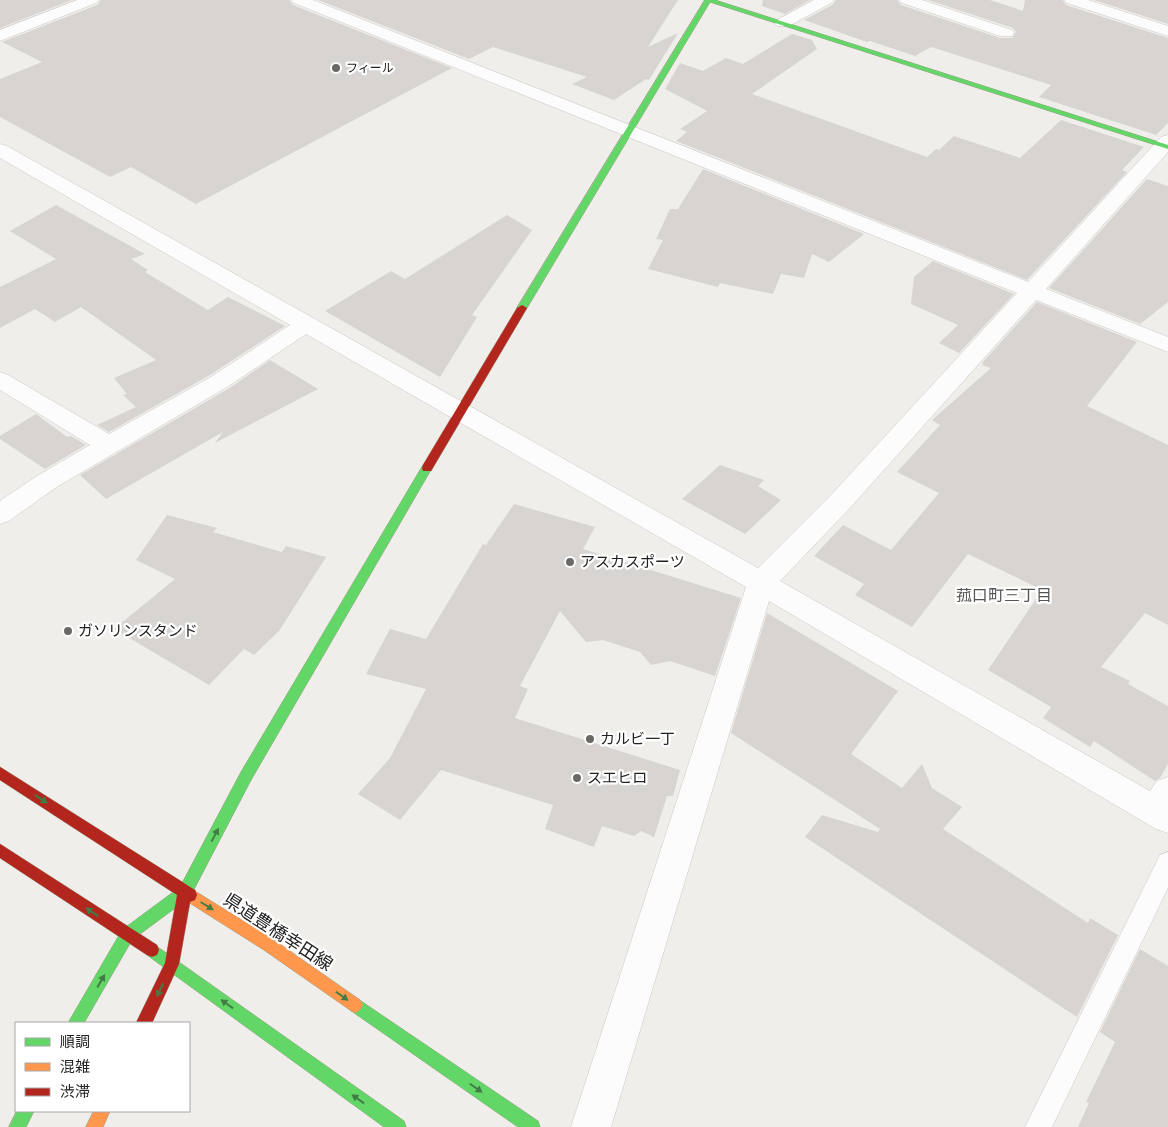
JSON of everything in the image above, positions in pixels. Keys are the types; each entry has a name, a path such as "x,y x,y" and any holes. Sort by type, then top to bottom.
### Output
{"street":[{"path":"0,36 91,0"},
{"path":"299,0 1168,345"},
{"path":"144,1022 172,964 185,892 246,776 460,413 708,0 1166,144 840,502 761,583 591,1127"},
{"path":"783,23 826,0"},
{"path":"908,0 1006,33"},
{"path":"1072,0 1168,31"},
{"path":"0,150 761,583 1164,807"},
{"path":"0,514 46,482 219,382 306,324"},
{"path":"0,380 110,446"},
{"name":"県道豊橋幸田線","path":"0,773 269,946 532,1127"},
{"path":"0,850 127,936 172,964 398,1127"},
{"path":"77,1022 127,936 185,892"},
{"path":"17,1127 25,1112"},
{"path":"94,1127 102,1112"}],"lane":[{"path":"1038,1127 1168,863"}],"building":[{"path":"0,0 72,0 0,28"},
{"path":"101,0 289,0 293,5 452,68 196,204 131,167 110,177 0,117 0,79 42,62 2,42 97,5"},
{"path":"318,0 678,0 648,47 678,33 649,80 646,79 614,100 572,84 587,77 493,47 469,59"},
{"path":"763,0 810,0 785,14 762,6"},
{"path":"836,0 897,0 901,5 1000,38 1012,38 1016,32 1013,28 928,0 990,0 1023,11 1025,0 1062,0 1066,5 1168,38 1168,123 1156,135 1039,97 1051,85 931,47 915,56 804,20 832,5"},
{"path":"1094,0 1168,0 1168,24"},
{"path":"792,34 812,40 817,49 752,94 927,157 936,149 939,150 954,136 1020,158 1061,120 1144,147 1122,170 1127,172 1027,280 676,141 687,132 680,129 707,111 665,89 680,63 703,71 726,58 743,64"},
{"path":"703,169 864,234 829,262 812,254 804,278 781,274 773,294 720,283 718,287 648,269 663,240 656,239 670,209 678,209"},
{"path":"1147,179 1168,186 1168,302 1140,324 1049,288"},
{"path":"56,205 145,254 131,259 148,270 145,272 208,310 228,297 285,326 210,375 109,432 97,425 136,407 123,395 127,394 114,378 156,360 81,307 55,322 35,309 0,328 0,287 56,259 10,231"},
{"path":"507,215 532,230 472,315 477,317 440,377 325,311 391,271 405,279"},
{"path":"933,261 1014,294 959,353 939,343 958,325 911,304 914,277"},
{"path":"1037,302 1137,342 1087,406 1168,445 1168,625 1145,613 1101,667 1130,681 1128,684 1168,706 1168,764 1160,778 1155,781 1094,741 1090,747 1043,718 1051,707 988,670 1042,590 968,554 912,627 855,595 864,584 814,556 843,525 891,550 939,493 897,472 940,425 932,420 991,368 982,365 984,364 982,363"},
{"path":"270,360 318,389 215,443 223,432 106,499 80,475 228,389"},
{"path":"36,414 67,437 71,436 86,445 45,469 0,439 0,436"},
{"path":"720,465 764,480 758,486 781,500 745,534 682,499"},
{"path":"514,504 595,527 583,549 741,598 715,676 670,661 651,665 640,652 603,640 586,642 560,611 520,686 528,689 515,718 680,770 673,796 667,796 654,837 641,831 634,836 602,826 594,847 545,829 553,805 441,770 400,820 358,794 390,758 426,689 366,674 390,629 426,639 483,544 486,545"},
{"path":"167,515 217,528 213,532 282,552 286,546 326,557 279,631 254,655 244,649 209,685 114,629 175,579 136,560"},
{"path":"767,613 898,691 851,754 902,788 922,764 932,788 962,807 943,829 1088,923 1090,918 1118,935 1077,1017 805,837 822,815 878,832 880,829 731,733"},
{"path":"1140,949 1168,966 1168,1127 1078,1127 1089,1103 1086,1102 1115,1042 1100,1032"}],"traffic: fast":[{"path":"522,308 708,0"},
{"path":"709,0 1168,147"},
{"path":"77,1022 127,935 185,892 246,776 427,468"},
{"path":"152,950 398,1127"},
{"path":"355,1005 532,1127"},
{"path":"17,1127 25,1112"}],"traffic: slow":[{"path":"190,895 269,945 355,1005"},
{"path":"94,1127 102,1112"}],"traffic: jam":[{"path":"427,468 522,308"},
{"path":"0,773 190,895"},
{"path":"0,850 152,950"},
{"path":"144,1022 172,964 185,892"}],"place":[{"name":"フィール","path":"336,68"},
{"name":"アスカスポーツ","path":"570,562"},
{"name":"ガソリンスタンド","path":"68,631"},
{"name":"カルビ一丁","path":"590,739"},
{"name":"スエヒロ","path":"577,778"}],"district":[{"name":"菰口町三丁目","path":"1004,595"}]}
